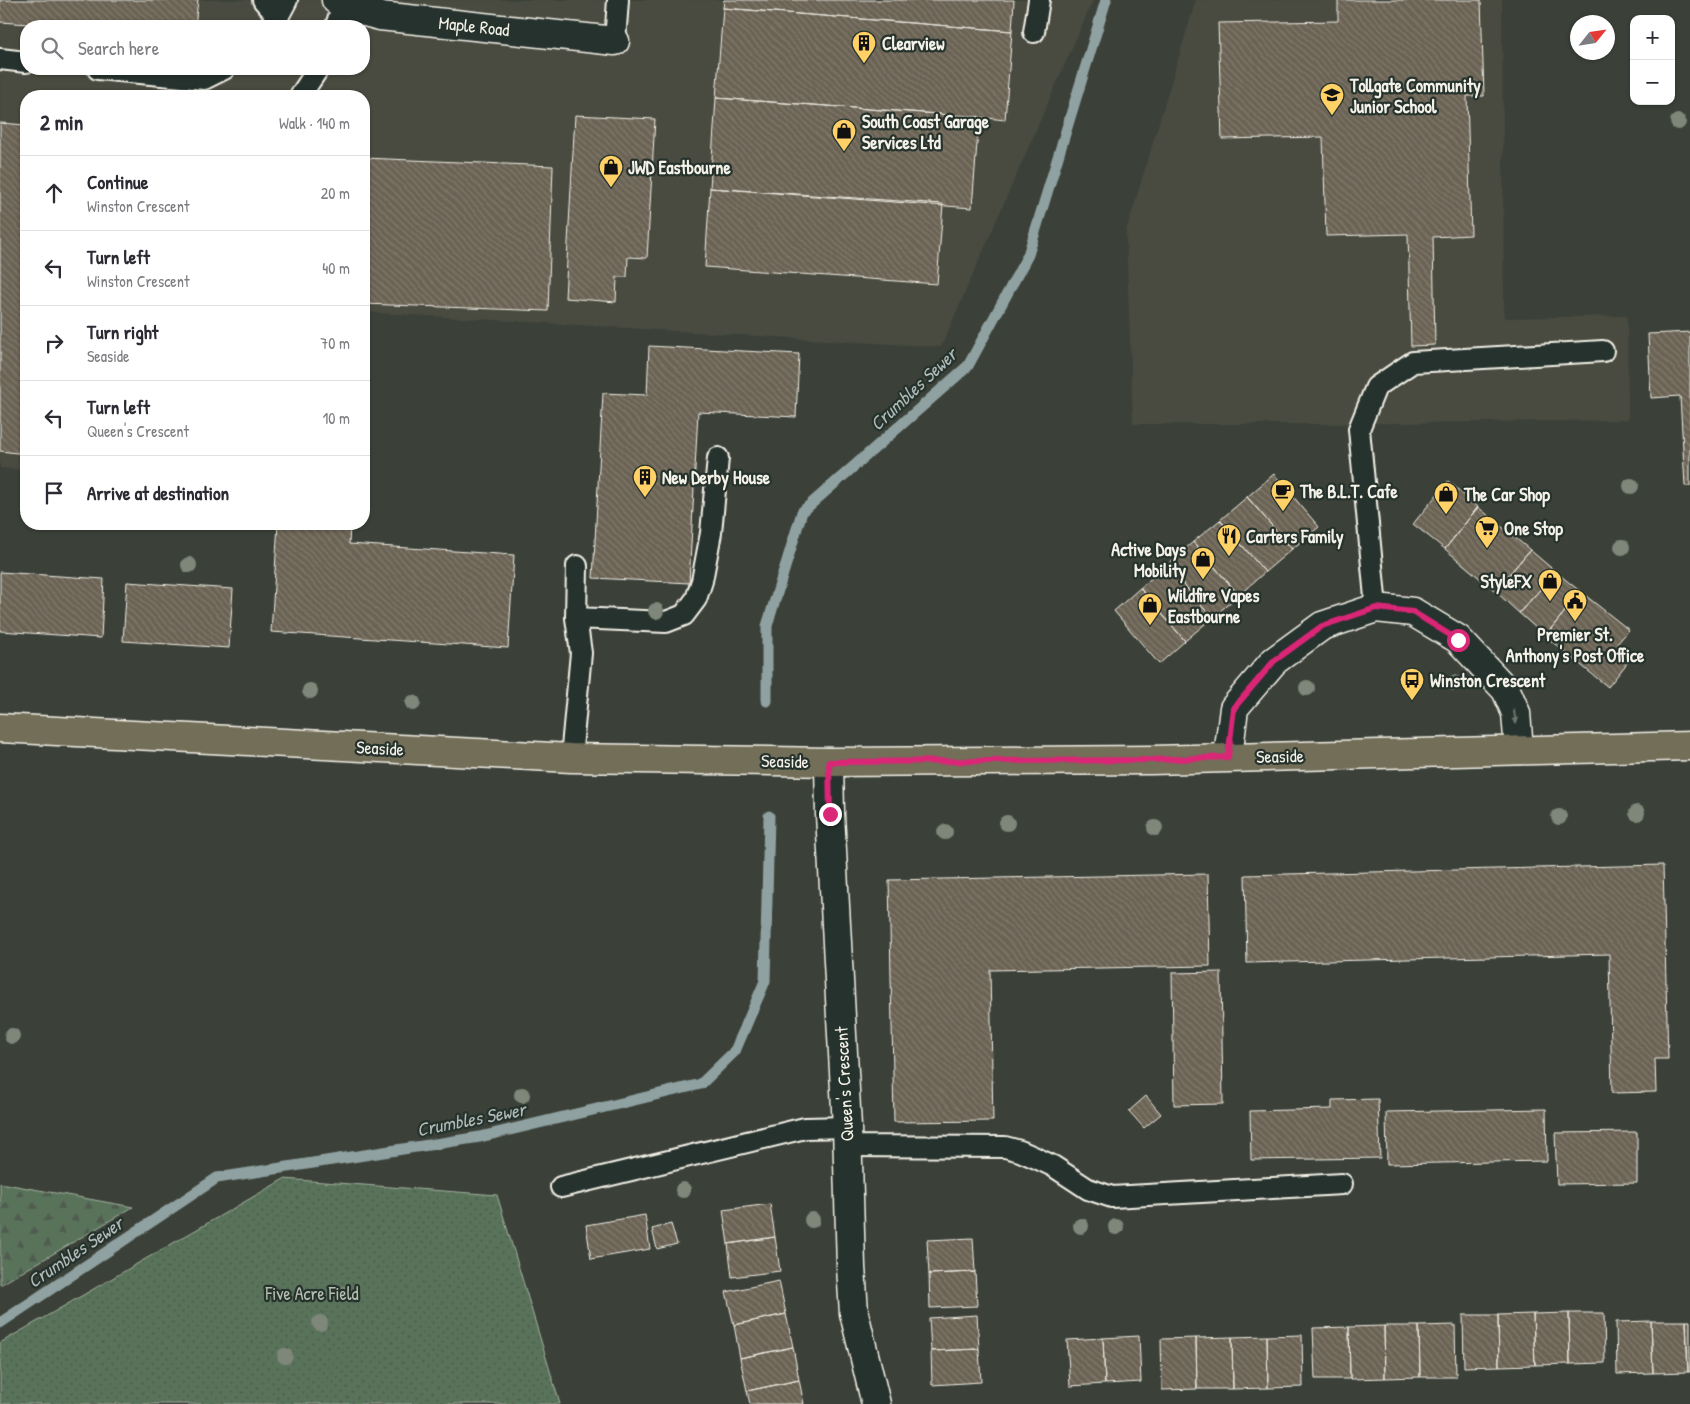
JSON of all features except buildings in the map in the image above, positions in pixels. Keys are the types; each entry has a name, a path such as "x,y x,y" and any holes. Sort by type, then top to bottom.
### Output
{"main road":[{"name":"Seaside","path":"0,728 571,758 829,762 1142,760 1690,746"}],"street":[{"name":"Maple Road","path":"338,10 361,11 380,16 615,41"},
{"path":"1228,757 1234,708 1274,661 1322,626 1376,608 1413,612 1458,640 1506,690 1516,713 1519,750"},
{"name":"Queen's Crescent","path":"829,762 854,1313 876,1404"}],"lane":[{"path":"263,0 278,14"},
{"path":"615,41 618,0"},
{"path":"1034,32 1039,0"},
{"path":"0,59 20,61"},
{"path":"162,75 204,79 212,75"},
{"path":"304,90 314,75"},
{"path":"1376,608 1359,429 1376,387 1413,362 1603,351"},
{"path":"576,618 666,622 684,615 696,599 702,581 711,533 718,458"},
{"path":"571,758 580,653 576,618 577,566"},
{"path":"561,1187 805,1128 847,1137 1005,1147 1036,1158 1053,1166 1088,1189 1112,1197 1342,1184"}],"shaded area":[{"path":"0,0 1093,0 941,347 370,312 370,90 20,90 20,470 0,468"},
{"name":"Tollgate Community Junior School","path":"1196,0 1502,0 1504,318 1627,316 1628,420 1326,424 1133,424 1126,232"}],"green space":[{"name":"Five Acre Field","path":"284,1179 497,1195 560,1404 0,1404 0,1343"},
{"path":"0,1183 133,1207 0,1285"}],"waterway":[{"name":"Crumbles Sewer","path":"767,701 767,626 802,512 968,366 1028,255 1106,0"},
{"name":"Crumbles Sewer","path":"0,1323 217,1178 480,1137 701,1084 735,1051 765,981 769,816"}],"place":[{"name":"Clearview","path":"864,64"},
{"name":"Tollgate Community Junior School","path":"1332,116"},
{"name":"South Coast Garage Services Ltd","path":"844,152"},
{"name":"JWD Eastbourne","path":"611,188"},
{"name":"New Derby House","path":"645,498"},
{"name":"The B.L.T. Cafe","path":"1283,512"},
{"name":"The Car Shop","path":"1446,515"},
{"name":"One Stop","path":"1487,549"},
{"name":"Carters Family","path":"1229,557"},
{"name":"Active Days Mobility","path":"1203,580"},
{"name":"StyleFX","path":"1550,602"},
{"name":"Premier St. Anthony's Post Office","path":"1575,622"},
{"name":"Wildfire Vapes Eastbourne","path":"1150,626"},
{"name":"Winston Crescent","path":"1412,701"}],"route":[{"path":"830,814 829,762 1152,760 1228,757 1234,708 1274,661 1322,626 1376,608 1413,612 1458,640"}]}
